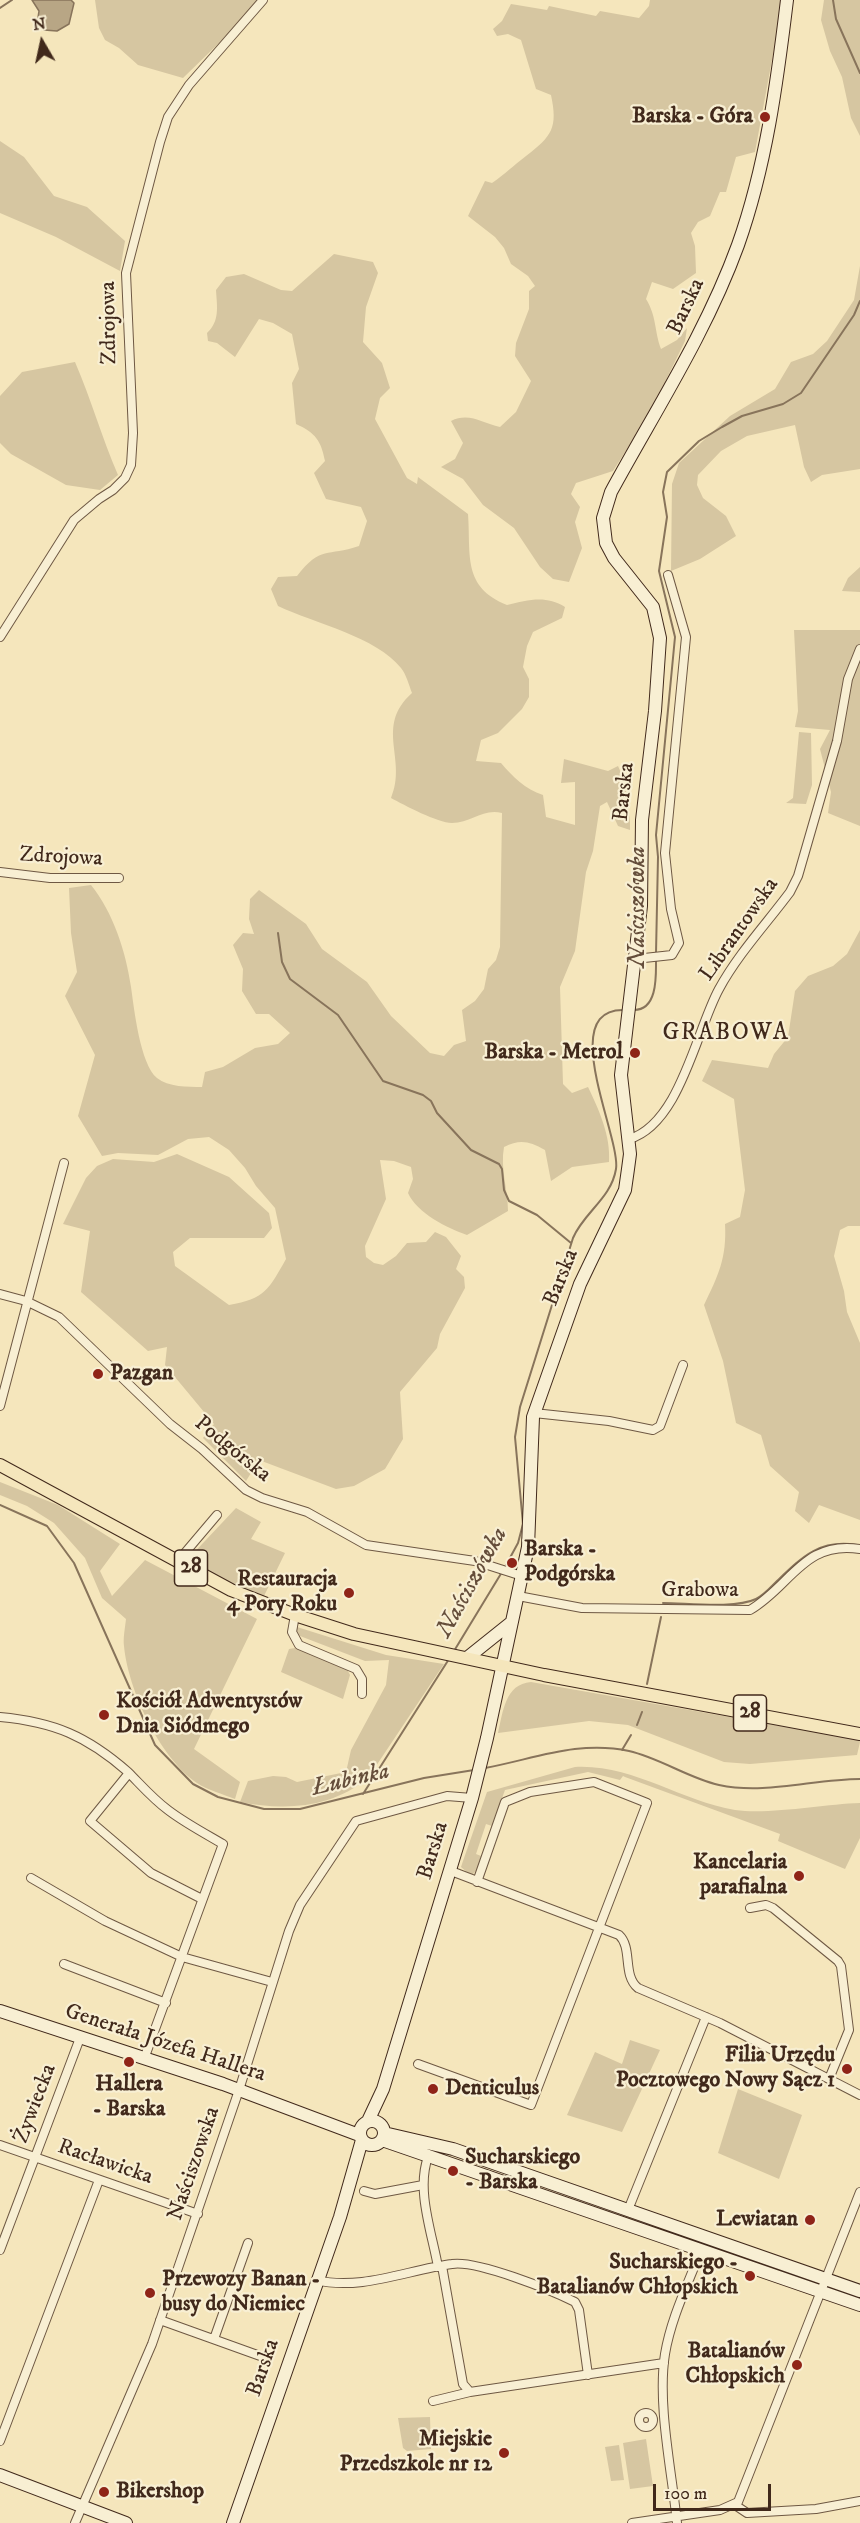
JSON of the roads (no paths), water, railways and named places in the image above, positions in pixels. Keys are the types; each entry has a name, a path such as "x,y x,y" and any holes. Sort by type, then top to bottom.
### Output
{"main road":[{"name":"28","path":"0,1466 231,1590 295,1615 354,1634 502,1666 860,1734"}],"street":[{"name":"Zdrojowa","path":"0,637 74,520 99,498 113,490 125,478 131,465 133,434 126,273 160,142 168,117 189,85 263,0"},
{"name":"Barska","path":"235,2521 356,2165 371,2133 473,1796 518,1596 530,1526 530,1445 534,1413 580,1284 625,1190 630,1154 621,1075 630,996 641,959 642,820 660,638 653,607 609,550 604,535 604,512 616,484 701,329 738,246 772,116 787,0"},
{"path":"641,959 672,955 679,944 671,909 665,853 686,637 668,575"},
{"name":"Librantowska","path":"629,1139 647,1131 677,1091 719,988 790,892 798,876 837,741 848,679 860,649"},
{"name":"Zdrojowa","path":"0,872 50,878 119,878"},
{"path":"0,1406 64,1163"},
{"name":"Podgórska","path":"0,1294 26,1301 59,1317 170,1424 202,1449 246,1490 262,1498 307,1512 366,1545 475,1561 522,1576"},
{"path":"534,1413 609,1421 653,1430 660,1426 682,1365"},
{"path":"178,1561 217,1515"},
{"name":"Grabowa","path":"518,1596 582,1608 750,1610 762,1603 788,1576 816,1555 841,1547 860,1549"},
{"path":"295,1615 292,1632 298,1645 356,1669 362,1679 362,1694"},
{"path":"463,1658 512,1622"},
{"path":"0,1717 26,1719 72,1732 97,1746 167,1809 223,1844 144,2059"},
{"path":"129,1773 90,1821 151,1873 202,1899"},
{"path":"418,2064 531,2105 647,1803 594,1782 530,1792 505,1802 477,1882"},
{"name":"Naściszowska","path":"75,2523 160,2320 198,2214 272,1982 300,1905 356,1821 447,1796 473,1796"},
{"path":"451,1870 622,1937 634,1984 706,2017 860,2095"},
{"path":"31,1878 105,1921 182,1957 272,1982"},
{"path":"750,1908 766,1905 773,1908 838,1961 841,1966 849,2030 829,2079"},
{"path":"64,1964 166,2003"},
{"name":"Generała Józefa Hallera","path":"0,2011 371,2133"},
{"path":"628,2210 706,2017"},
{"name":"Żywiecka","path":"0,2250 4,2227 35,2157 80,2038"},
{"path":"371,2133 453,2149 860,2291"},
{"path":"371,2133 428,2157 860,2305"},
{"name":"Racławicka","path":"0,2145 198,2214"},
{"path":"428,2157 423,2170 423,2185 463,2384 470,2392"},
{"path":"0,2441 99,2180"},
{"path":"364,2191 375,2194 423,2185"},
{"path":"632,2523 676,2520 720,2511 735,2505 743,2490 860,2192"},
{"path":"597,2214 628,2210"},
{"path":"628,2210 640,2229"},
{"path":"213,2339 248,2243"},
{"path":"676,2520 666,2415 664,2363 671,2332 701,2250"},
{"path":"316,2280 348,2284 453,2264 473,2265 575,2302 579,2310 588,2375"},
{"path":"160,2320 263,2357"},
{"path":"433,2401 470,2392 664,2363"},
{"path":"652,2417 666,2415"},
{"path":"0,2475 126,2523"},
{"path":"735,2505 747,2518 860,2501"}],"waterway":[{"path":"0,8 12,0"},
{"name":"Naściszówka","path":"833,0 836,19 860,73"},
{"name":"Naściszówka","path":"656,953 658,857 656,835 675,637 659,571 667,517 663,492 667,472 699,441 722,427 742,416 783,404 801,393 854,315 860,301"},
{"path":"278,933 282,962 290,979 338,1015 383,1081 423,1095 431,1101 437,1113 471,1150 499,1164 502,1169 504,1190 509,1201 537,1215 571,1243"},
{"name":"Naściszówka","path":"634,1010 642,1008 652,998 656,959"},
{"name":"Naściszówka","path":"505,1567 518,1543 523,1524 515,1437 520,1407 573,1238 609,1189 616,1169 615,1153 596,1076 593,1051 595,1029 605,1015 625,1010"},
{"name":"Łubinka","path":"0,1505 47,1526 74,1563 155,1745 193,1784 218,1797 264,1809 300,1809 424,1778 474,1770"},
{"path":"663,1603 724,1605 747,1602 762,1595 795,1564 813,1551 833,1545 857,1545"},
{"name":"Naściszówka","path":"454,1651 502,1572"},
{"path":"647,1684 661,1617"},
{"name":"Naściszówka","path":"363,1794 449,1659"},
{"path":"637,1725 642,1712"},
{"path":"622,1750 631,1735"},
{"name":"Łubinka","path":"485,1768 574,1749 610,1748 640,1754 708,1782 736,1788 860,1779"}],"place":[{"name":"Barska - Góra","path":"765,117"},
{"name":"Barska - Metrol","path":"635,1053"},
{"name":"Pazgan","path":"98,1374"},
{"name":"Barska - Podgórska","path":"512,1563"},
{"name":"Restauracja 4 Pory Roku","path":"349,1593"},
{"name":"Kościół Adwentystów Dnia Siódmego","path":"104,1715"},
{"name":"Kancelaria parafialna","path":"799,1876"},
{"name":"Hallera - Barska","path":"129,2062"},
{"name":"Filia Urzędu Pocztowego Nowy Sącz 1","path":"847,2069"},
{"name":"Denticulus","path":"433,2089"},
{"name":"Sucharskiego - Barska","path":"453,2171"},
{"name":"Lewiatan","path":"810,2220"},
{"name":"Sucharskiego - Batalianów Chłopskich","path":"750,2276"},
{"name":"Przewozy Banan - busy do Niemiec","path":"150,2293"},
{"name":"Batalianów Chłopskich","path":"797,2365"},
{"name":"Miejskie Przedszkole nr 12","path":"504,2453"},
{"name":"Bikershop","path":"104,2492"}],"district":[{"name":"GRABOWA","path":"726,1034"}]}
